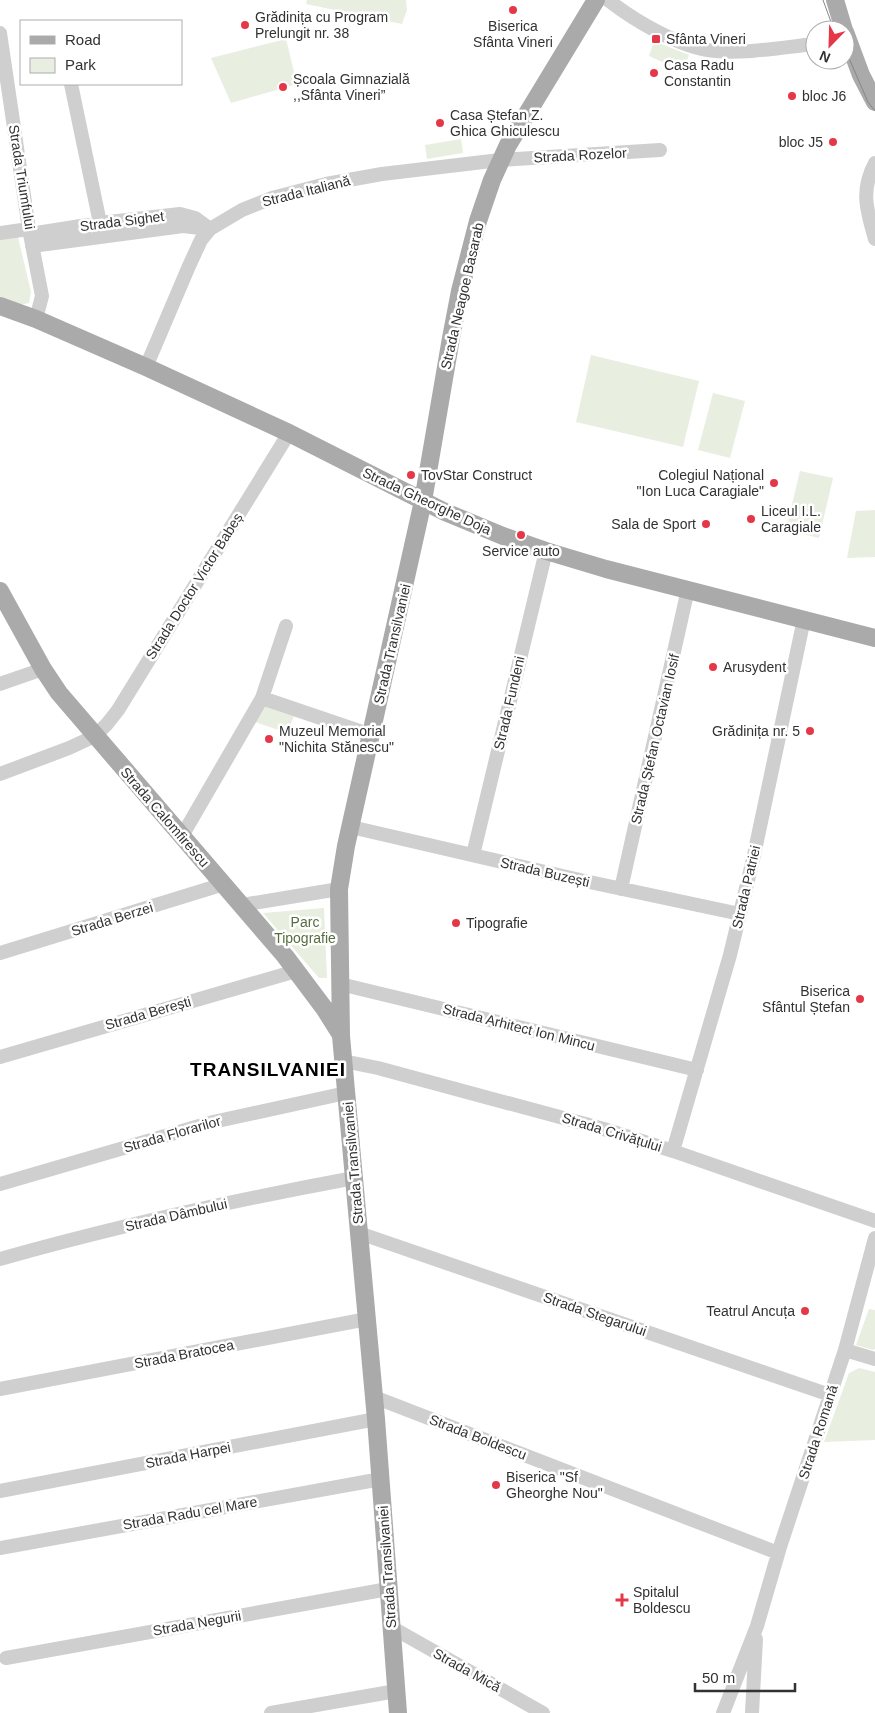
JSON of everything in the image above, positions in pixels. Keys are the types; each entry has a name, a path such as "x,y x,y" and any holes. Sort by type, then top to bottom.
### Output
{"main road":[{"name":"Strada Neagoe Basarab","path":"423,501 460,290 478,221 500,160 512,137 596,0"},
{"path":"835,0 841,20"},
{"path":"855,59 875,102"},
{"name":"Strada Gheorghe Doja","path":"0,306 36,319 146,367 289,433 423,501 485,529 546,551 875,638"},
{"name":"Strada Transilvaniei","path":"398,1713 376,1419 343,1061 339,889 423,501"},
{"name":"Strada Calomfirescu","path":"0,591 6,616 59,693 242,905 296,971 342,1036"}],"street":[{"path":"608,0 674,39 714,51 805,45"},
{"name":"Strada Triumfului","path":"0,34 31,237 42,296 36,319"},
{"path":"71,85 100,223"},
{"name":"Strada Rozelor","path":"500,160 660,150"},
{"name":"Strada Italiană","path":"146,367 188,266 201,240 210,229 242,210 272,198 326,184 382,174 500,160"},
{"path":"875,163 869,174 865,192 875,239"},
{"name":"Strada Sighet","path":"0,233 31,237 100,223 180,214 195,218 210,229"},
{"path":"31,237 183,226 210,229"},
{"name":"Strada Doctor Victor Babeș","path":"95,736 118,710 289,433"},
{"name":"Strada Fundeni","path":"473,855 546,551"},
{"name":"Strada Ștefan Octavian Iosif","path":"621,889 688,589"},
{"name":"Strada Patriei","path":"673,1151 730,955 804,620"},
{"path":"182,836 262,698 286,626"},
{"path":"0,684 43,669"},
{"path":"262,698 371,735"},
{"path":"0,774 95,736"},
{"name":"Strada Buzești","path":"351,827 621,889 740,914"},
{"name":"Strada Berzei","path":"0,953 224,884"},
{"path":"242,905 339,889"},
{"name":"Strada Berești","path":"0,1057 296,971"},
{"name":"Strada Arhitect Ion Mincu","path":"340,984 697,1070"},
{"name":"Strada Crivățului","path":"343,1061 378,1068 533,1109 673,1151 875,1222"},
{"name":"Strada Florarilor","path":"0,1184 213,1122 346,1093"},
{"name":"Strada Dâmbului","path":"0,1259 99,1232 264,1195 354,1178"},
{"name":"Strada Stegarului","path":"359,1233 830,1395"},
{"name":"Strada Romană","path":"723,1713 757,1626 778,1553 844,1350 874,1243"},
{"name":"Strada Bratocea","path":"0,1389 367,1319"},
{"path":"844,1350 875,1359"},
{"name":"Strada Boldescu","path":"374,1397 778,1553"},
{"name":"Strada Harpei","path":"0,1491 376,1419"},
{"name":"Strada Radu cel Mare","path":"0,1548 380,1479"},
{"name":"Strada Negurii","path":"6,1658 388,1589"},
{"name":"Strada Romană","path":"752,1713 757,1626"},
{"name":"Strada Mică","path":"391,1627 543,1713"},
{"path":"270,1713 396,1691"}],"green space":[{"path":"307,0 406,0 407,10 402,24 306,4"},
{"path":"286,39 297,84 231,103 211,58"},
{"path":"654,41 689,55 682,71 649,56"},
{"path":"461,139 463,153 427,159 425,145"},
{"path":"18,237 31,292 29,303 18,305 0,300 0,239"},
{"path":"591,355 699,381 683,447 576,422"},
{"path":"713,393 745,401 730,458 698,450"},
{"path":"800,471 833,478 819,538 786,530"},
{"path":"875,510 875,557 847,558 856,511"},
{"path":"265,707 294,716 287,733 255,722"},
{"name":"Parc Tipografie","path":"324,908 327,978 319,978 263,913"},
{"path":"869,1309 875,1310 875,1349 873,1350 856,1345"},
{"path":"859,1368 875,1372 875,1440 824,1442 849,1373"}],"tram line":[{"path":"823,0 830,20"},
{"path":"854,70 868,102 875,111"}],"place":[{"name":"Biserica Sfânta Vineri","path":"513,10"},
{"name":"Grădinița cu Program Prelungit nr. 38","path":"245,25"},
{"name":"Sfânta Vineri","path":"656,39"},
{"name":"Casa Radu Constantin","path":"654,73"},
{"name":"Școala Gimnazială ,,Sfânta Vineri”","path":"283,87"},
{"name":"bloc J6","path":"792,96"},
{"name":"Casa Ștefan Z. Ghica Ghiculescu","path":"440,123"},
{"name":"bloc J5","path":"833,142"},
{"name":"TovStar Construct","path":"411,475"},
{"name":"Colegiul Național \"Ion Luca Caragiale\"","path":"774,483"},
{"name":"Liceul I.L. Caragiale","path":"751,519"},
{"name":"Sala de Sport","path":"706,524"},
{"name":"Service auto","path":"521,535"},
{"name":"Arusydent","path":"713,667"},
{"name":"Grădinița nr. 5","path":"810,731"},
{"name":"Muzeul Memorial \"Nichita Stănescu\"","path":"269,739"},
{"name":"Tipografie","path":"456,923"},
{"name":"Biserica Sfântul Ștefan","path":"860,999"},
{"name":"Teatrul Ancuța","path":"805,1311"},
{"name":"Biserica \"Sf Gheorghe Nou\"","path":"496,1485"},
{"name":"Spitalul Boldescu","path":"622,1600"}],"district":[{"name":"TRANSILVANIEI","path":"268,1069"}]}
